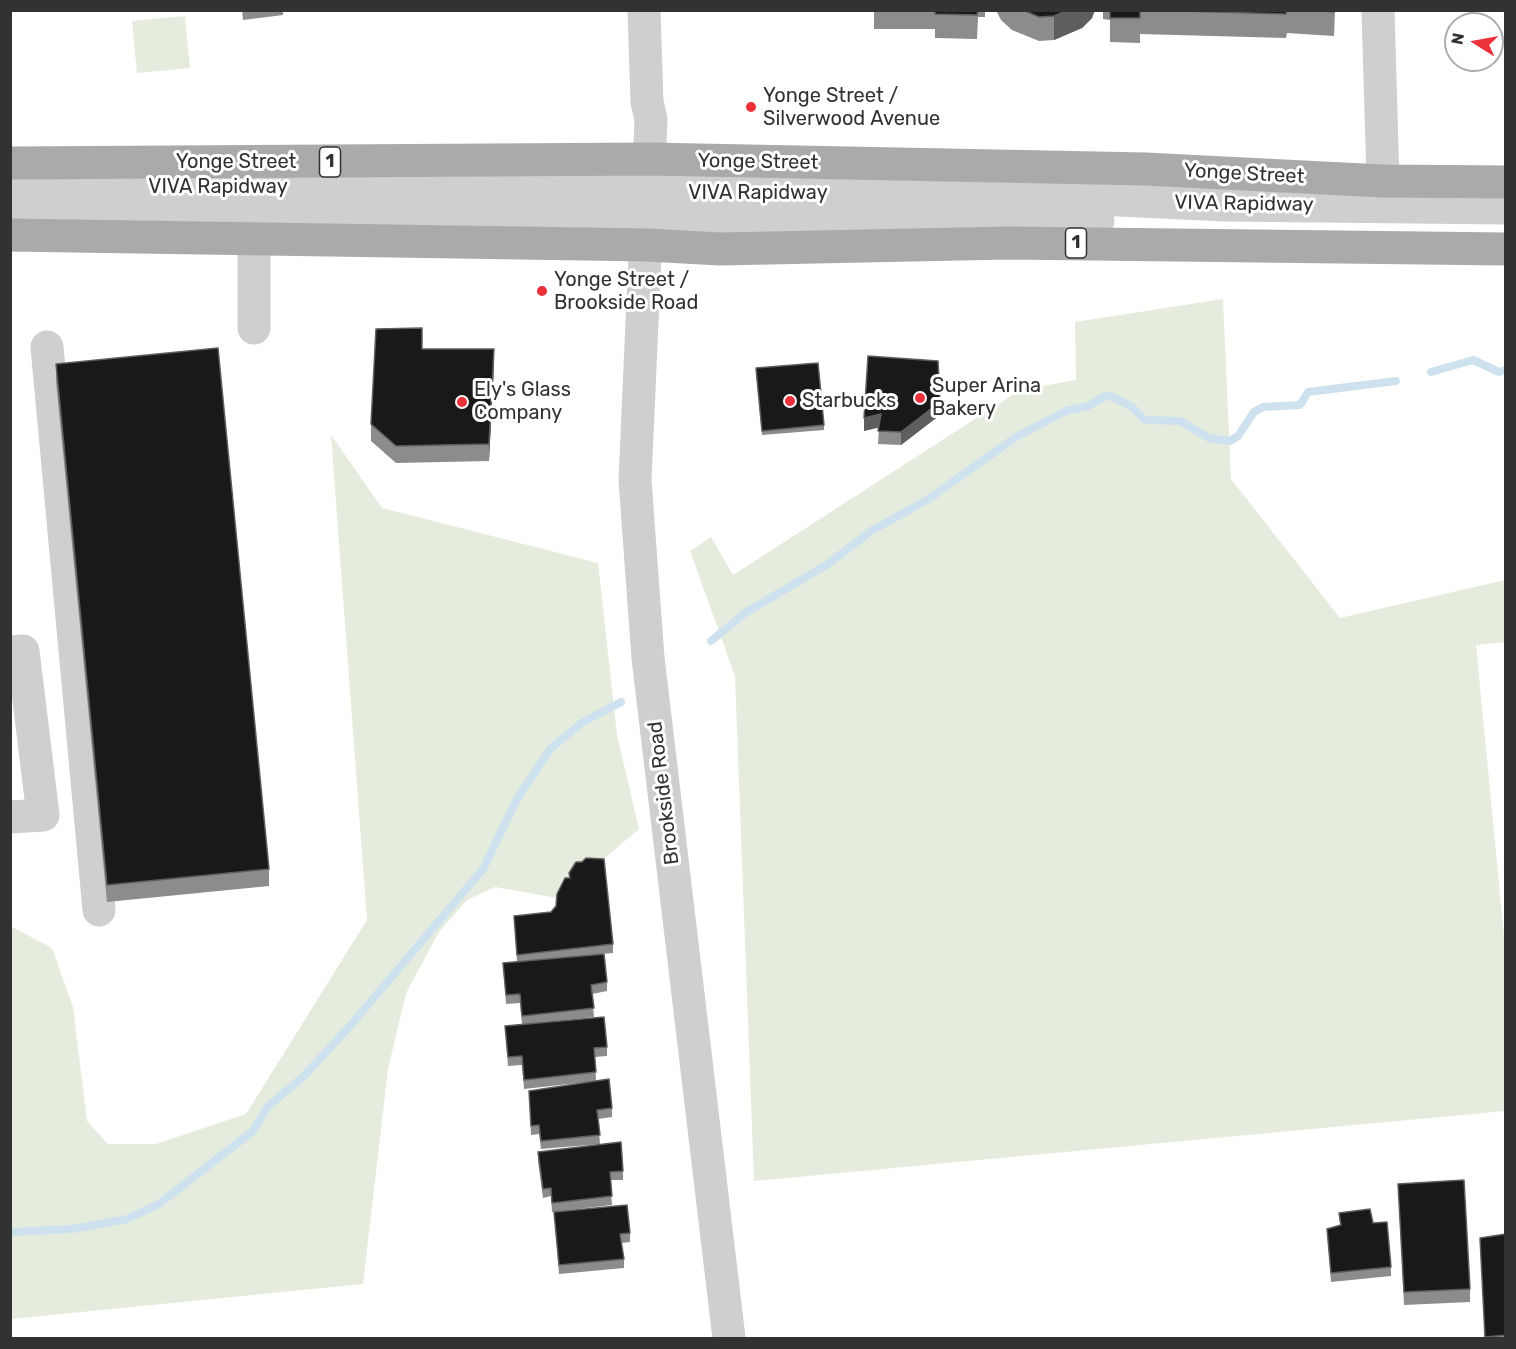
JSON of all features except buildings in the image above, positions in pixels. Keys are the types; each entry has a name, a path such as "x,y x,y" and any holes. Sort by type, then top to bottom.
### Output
{"main road":[{"name":"Yonge Street","path":"10,163 650,159 1145,169 1383,181 1506,182"},
{"name":"1","path":"10,235 254,238 647,218 720,249 1009,243 1506,249"}],"street":[{"name":"Brookside Road","path":"644,10 647,102 651,119 635,480 648,658 729,1338"},
{"path":"1378,10 1383,181"},
{"name":"VIVA Rapidway","path":"10,187 647,218 973,193 1225,205 1506,208"},
{"name":"VIVA Rapidway","path":"10,214 1506,227"},
{"path":"254,238 254,328"},
{"path":"47,347 99,910"},
{"path":"10,818 43,815 21,734 17,652"}],"shaded area":[{"path":"185,16 190,68 137,73 132,21"},
{"path":"1223,299 1231,479 1340,618 1505,580 1505,642 1476,645 1505,946 1505,1111 754,1181 735,676 690,551 711,537 733,575 1020,390 1076,380 1075,322"},
{"path":"331,435 382,508 598,563 617,735 639,829 557,898 495,887 467,900 439,932 406,993 388,1069 363,1284 11,1319 10,926 52,948 73,1007 87,1121 108,1144 156,1144 246,1114 367,920"}],"waterway":[{"path":"1431,372 1473,360 1499,372 1506,370"},
{"path":"711,641 745,613 828,564 871,531 927,500 1016,437 1066,411 1088,406 1105,396 1113,397 1132,407 1145,420 1180,421 1209,438 1230,441 1238,436 1254,412 1263,407 1300,405 1308,392 1396,381"},
{"path":"10,1232 73,1229 127,1219 159,1204 253,1131 268,1106 303,1077 350,1026 483,869 517,799 551,748 583,722 621,702"}],"place":[{"name":"Yonge Street / Silverwood Avenue","path":"751,107"},
{"name":"Yonge Street / Brookside Road","path":"542,291"},
{"name":"Super Arina Bakery","path":"920,398"},
{"name":"Starbucks","path":"790,401"},
{"name":"Ely's Glass Company","path":"462,402"}]}
